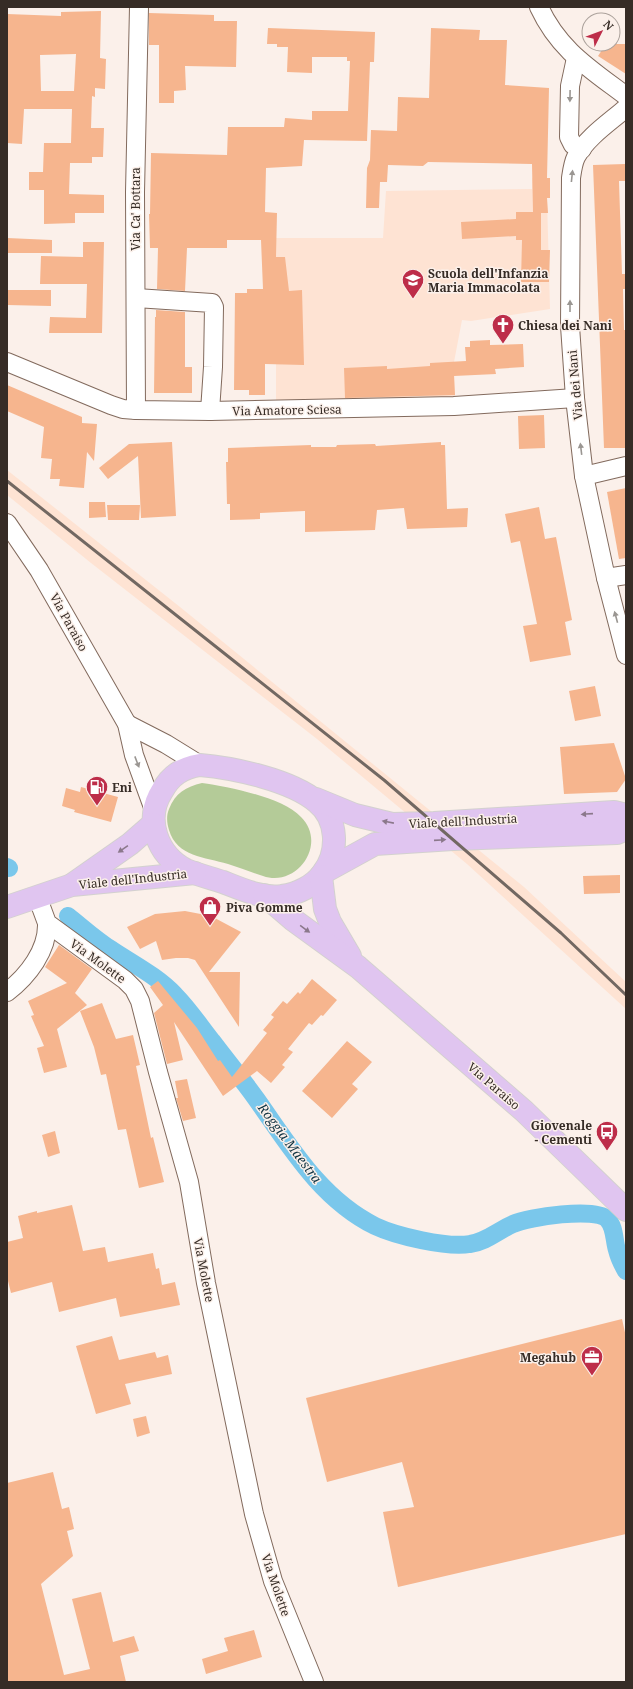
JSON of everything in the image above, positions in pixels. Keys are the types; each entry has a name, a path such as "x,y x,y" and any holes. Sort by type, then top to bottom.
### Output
{"main road":[{"path":"264,895 238,888 186,870 170,859 160,846 154,833 154,817 158,796 168,781 179,771 200,765 221,767 278,782 317,802 331,820 334,832 333,852 323,874"},
{"name":"Viale dell'Industria","path":"304,794 355,815 392,824 434,823 614,812 626,815"},
{"name":"Viale dell'Industria","path":"72,885 130,844 154,817"},
{"name":"Viale dell'Industria","path":"264,895 281,896 299,892 323,874 375,844 453,839 617,833 626,829"},
{"name":"Viale dell'Industria","path":"7,907 72,885 195,873"},
{"name":"Via Paraiso","path":"323,874 325,909 330,922 358,967"},
{"name":"Via Paraiso","path":"264,895 292,919 358,967 524,1111 626,1210"}],"street":[{"name":"Via Ca' Bottara","path":"136,410 135,192 139,7"},
{"path":"539,7 546,22 563,46 576,58 626,96"},
{"path":"576,58 570,86 569,137 573,145 582,149"},
{"name":"Via dei Nani","path":"626,108 591,139 582,149 573,164 571,178 570,326 575,398 584,476 606,578 626,655"},
{"path":"136,298 212,303 214,307 213,367 210,411"},
{"name":"Via Amatore Sciesa","path":"7,362 123,409 136,410 210,411 454,406 575,398"},
{"path":"584,476 626,466"},
{"name":"Via Paraiso","path":"7,523 39,570 127,724 134,755 154,817"},
{"path":"606,578 626,575"},
{"path":"127,724 166,744 200,765"},
{"path":"7,992 15,986 41,952 46,941 47,923 38,896"},
{"name":"Via Molette","path":"47,923 125,980 134,990 140,1001 189,1182 206,1283 254,1514 272,1581 314,1682"}],"shaded area":[{"name":"Scuola dell'Infanzia Maria Immacolata","path":"532,178 550,178 550,198 547,198 550,309 471,321 462,320 454,362 455,401 276,407 276,238 383,238 386,191 532,189"},
{"path":"7,470 180,607 524,887 626,982 626,1009 467,864 317,739 91,563 7,495"}],"green space":[{"path":"202,783 254,794 281,804 292,810 301,817 309,828 311,839 310,851 305,861 297,870 287,876 276,878 263,876 228,864 201,857 185,851 178,846 173,839 167,823 171,803 186,789"}],"building":[{"path":"101,11 100,58 106,59 105,89 95,88 95,97 92,96 91,128 104,128 103,157 92,157 92,163 70,163 69,194 104,195 104,213 75,213 75,223 44,224 44,190 29,190 29,172 43,172 44,143 71,143 72,109 24,109 22,144 7,143 7,14 61,16 61,12","holes":["76,54 74,91 41,91 40,55"]},
{"path":"149,13 214,15 214,21 237,21 236,67 185,66 186,90 174,91 174,103 159,103 159,45 149,45"},
{"path":"268,28 375,32 374,62 370,62 367,141 304,140 302,166 266,168 265,212 277,213 276,257 285,257 289,291 302,290 304,365 265,364 265,395 249,395 249,390 234,390 235,293 247,293 247,289 263,289 261,240 227,240 227,248 187,248 185,291 157,289 158,248 150,248 149,214 151,153 227,155 228,127 284,127 285,118 312,120 312,111 348,111 350,61 347,61 347,57 312,57 312,73 287,72 288,47 277,47 277,44 267,44"},
{"path":"431,28 480,30 479,40 507,40 505,85 549,88 547,178 550,178 550,198 547,198 548,213 541,213 541,250 550,250 549,282 521,282 522,240 516,240 516,236 462,239 461,222 516,219 516,212 533,212 532,164 428,162 423,166 388,165 387,182 380,182 379,208 366,208 367,168 370,160 371,130 397,131 398,97 429,98"},
{"path":"621,44 626,44 626,74 598,56 601,52 621,52"},
{"path":"625,164 626,181 619,181 622,274 626,274 626,289 623,289 624,330 626,330 626,448 604,448 593,165"},
{"path":"7,238 52,240 52,253 7,253"},
{"path":"83,242 104,242 102,333 49,333 50,317 86,318 87,284 40,284 41,256 83,257"},
{"path":"7,290 51,290 51,306 7,305"},
{"path":"156,310 185,312 185,367 192,367 192,393 154,393"},
{"path":"490,340 490,345 523,344 524,367 495,369 496,374 454,376 455,395 345,398 344,368 387,366 387,369 430,366 430,363 466,361 465,347 470,347 470,341"},
{"path":"7,385 82,417 82,423 97,424 94,461 87,452 84,488 59,486 60,479 50,479 52,459 41,458 44,427 7,411"},
{"path":"544,415 545,448 519,449 518,416"},
{"path":"172,442 176,516 141,518 138,456 108,479 99,468 129,444"},
{"path":"441,442 441,445 445,445 447,509 468,508 467,527 407,529 404,508 377,510 375,530 305,532 305,511 260,513 260,519 230,520 230,504 227,504 226,462 228,462 228,448 311,445 311,447 336,447 337,445 375,444 376,446"},
{"path":"626,488 626,558 619,559 607,492"},
{"path":"89,502 105,502 106,517 89,518"},
{"path":"107,505 140,505 139,520 108,520"},
{"path":"539,507 545,539 556,537 572,620 565,622 571,655 530,662 523,626 537,624 520,541 511,543 505,514"},
{"path":"595,686 601,716 575,721 569,691"},
{"path":"614,743 626,779 617,792 564,794 560,747"},
{"path":"81,787 118,797 111,822 74,812 75,810 62,806 66,788 80,792"},
{"path":"620,875 620,893 584,894 583,876"},
{"path":"185,911 211,916 241,932 209,972 240,972 239,1027 195,960 188,958 176,958 162,960 156,941 140,949 127,927 155,914"},
{"path":"59,945 92,969 75,993 87,1005 57,1029 67,1067 44,1073 37,1048 44,1046 31,1016 34,1015 28,1001 67,983 45,967"},
{"path":"312,979 337,1000 323,1016 321,1015 312,1025 309,1023 288,1049 293,1052 282,1065 285,1067 271,1083 257,1071 223,1096 174,1022 183,1060 167,1064 154,1013 163,1005 150,987 158,981 197,1028 218,1061 220,1060 232,1077 267,1033 263,1030 274,1017 271,1015 283,1001 287,1004 298,992 300,994"},
{"path":"102,1003 116,1039 133,1035 140,1065 136,1066 151,1138 153,1137 164,1182 139,1188 126,1129 118,1130 106,1074 101,1075 94,1047 80,1011"},
{"path":"347,1041 372,1062 352,1084 358,1089 332,1118 302,1091"},
{"path":"187,1079 196,1118 183,1121 176,1098 178,1098 175,1081"},
{"path":"55,1131 60,1153 48,1157 42,1135"},
{"path":"72,1205 83,1251 105,1247 108,1262 153,1253 156,1269 159,1268 162,1285 175,1282 180,1305 120,1317 116,1298 59,1312 52,1282 11,1293 7,1277 7,1242 23,1238 18,1216"},
{"path":"622,1319 626,1337 626,1534 398,1587 383,1512 414,1507 402,1462 327,1482 306,1398"},
{"path":"112,1336 119,1360 155,1352 157,1358 168,1355 172,1374 125,1384 131,1404 96,1414 76,1346"},
{"path":"146,1416 150,1433 137,1437 133,1419"},
{"path":"53,1472 62,1509 69,1507 74,1529 67,1531 73,1556 41,1584 64,1675 90,1669 72,1599 101,1592 113,1642 134,1636 139,1651 120,1656 126,1682 7,1682 7,1483"},
{"path":"254,1630 262,1657 206,1674 202,1659 228,1651 224,1638"}],"waterway":[{"name":"Roggia Maestra","path":"68,916 106,946 153,976 175,995 190,1012 246,1085 308,1171 339,1202 356,1215 375,1226 395,1234 435,1243 460,1245 482,1241 508,1226 521,1221 562,1214 576,1213 600,1215 607,1219 612,1226 618,1253 626,1271"}],"railway":[{"path":"7,481 384,780 561,933 626,995"}],"place":[{"name":"Scuola dell'Infanzia Maria Immacolata","path":"413,300"},
{"name":"Chiesa dei Nani","path":"503,344"},
{"name":"Eni","path":"97,806"},
{"name":"Piva Gomme","path":"210,926"},
{"name":"Giovenale - Cementi","path":"607,1152"},
{"name":"Megahub","path":"592,1376"}]}
